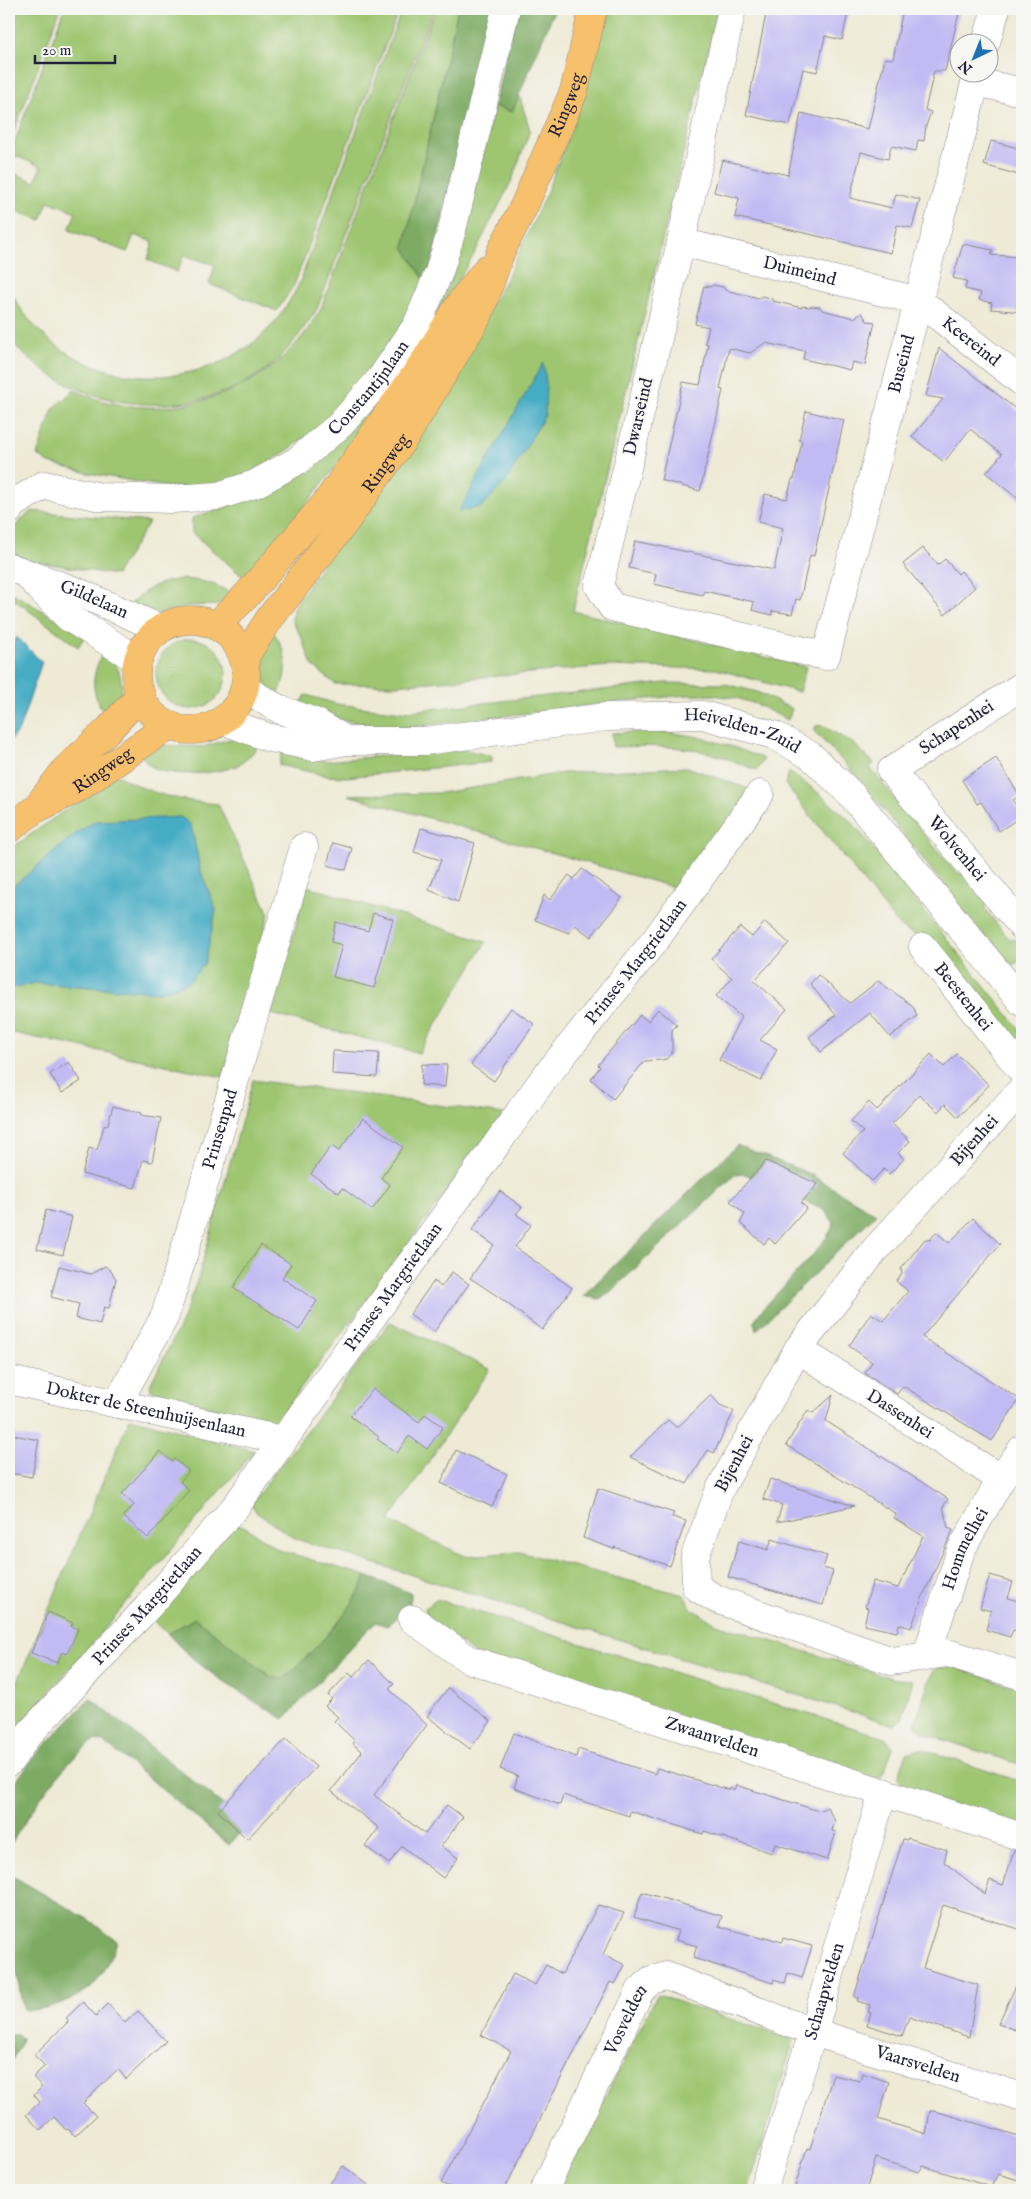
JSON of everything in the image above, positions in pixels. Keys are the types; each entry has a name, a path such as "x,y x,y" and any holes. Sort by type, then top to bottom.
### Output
{"main road":[{"name":"Ringweg","path":"244,658 270,618 346,521 407,434 479,314 501,251 524,206 574,91 593,9"},
{"name":"Ringweg","path":"216,626 246,596 326,503 392,409 461,302 501,251"},
{"path":"198,620 216,626 233,639 244,658 246,673 245,689 236,707 222,720 206,728 188,730 170,725 152,713 140,695 136,672 138,660 147,642 161,628 179,621 198,620"},
{"name":"Ringweg","path":"34,810 66,769 109,729 140,695"},
{"name":"Ringweg","path":"9,829 34,810 78,788 170,725"}],"street":[{"name":"Constantijnlaan","path":"9,510 11,506 44,485 101,497 172,499 218,496 255,484 298,461 341,424 381,378 417,324 439,272 452,230 506,9"},
{"name":"Dwarseind","path":"732,9 681,242 599,586 612,607 826,656"},
{"path":"989,32 996,9"},
{"name":"Buseind","path":"826,656 976,82"},
{"path":"992,82 1022,92"},
{"name":"Duimeind","path":"681,242 919,301"},
{"name":"Keereind","path":"919,301 1022,382"},
{"name":"Gildelaan","path":"18,571 78,592 161,628"},
{"name":"Gildelaan","path":"18,571 68,617 138,660"},
{"name":"Schapenhei","path":"891,771 1022,686"},
{"path":"245,689 280,710 318,722 347,740"},
{"name":"Heivelden-Zuid","path":"222,720 268,737 313,747 347,740 425,742 606,717 703,715 774,735 811,756 851,794 1020,995"},
{"name":"Wolvenhei","path":"891,771 1022,926"},
{"name":"Prinses Margrietlaan","path":"9,1762 27,1736 147,1608 231,1512 542,1081 656,939 760,794"},
{"name":"Prinsenpad","path":"117,1404 165,1316 304,847"},
{"name":"Beestenhei","path":"923,948 1022,1071"},
{"name":"Bijenhei","path":"1022,1089 874,1251 798,1349 720,1489 695,1556 696,1588 716,1599 892,1661 948,1653 1022,1676"},
{"name":"Dassenhei","path":"798,1349 1002,1479"},
{"name":"Dokter de Steenhuijsenlaan","path":"9,1380 282,1440"},
{"name":"Hommelhei","path":"926,1657 961,1550 1002,1479 1022,1449"},
{"name":"Zwaanvelden","path":"412,1619 468,1659 1022,1837"},
{"name":"Schaapvelden","path":"763,2190 813,2032 883,1792"},
{"name":"Vosvelden","path":"544,2190 640,1991 651,1980 666,1976 813,2032"},
{"name":"Vaarsvelden","path":"813,2032 1022,2096"}],"green space":[{"path":"20,9 60,9 9,145 9,38"},
{"path":"64,9 399,9 294,285 277,311 209,284 215,265 184,255 177,272 148,260 153,242 134,235 127,252 69,230 76,212 48,201 41,220 9,208 9,171 35,182 41,166 10,154"},
{"path":"402,9 433,9 317,309 294,342 273,364 235,388 201,399 166,404 131,403 96,395 63,382 34,363 9,338 9,288 28,318 52,343 81,360 113,372 147,376 181,374 215,365 255,342 277,319 299,284"},
{"path":"435,9 458,9 404,247 427,284 372,374 324,423 291,448 255,471 213,487 166,487 88,473 49,463 37,455 53,409 74,390 103,401 129,406 181,405 207,399 232,390 255,378 276,363 299,341 320,311"},
{"path":"458,9 491,9 427,284 404,247"},
{"path":"517,9 555,9 512,112 494,106"},
{"path":"610,9 718,9 573,611 806,667 799,692 716,669 608,666 396,685 335,684 312,665 302,638 292,621 293,608 438,393 509,274 546,194 580,106"},
{"path":"519,95 530,130 512,180 473,256 432,323 456,268 494,106 512,112"},
{"path":"393,385 344,456 247,580 192,533 192,518 226,507"},
{"path":"31,511 149,522 116,575 26,560 15,555 12,535 16,526"},
{"path":"185,579 216,585 232,596 219,605 188,606 161,613 145,614 129,606 154,586 168,581"},
{"path":"9,591 85,636 78,647 9,596"},
{"path":"272,631 282,647 285,664 283,681 277,698 265,682 262,674 263,657"},
{"path":"191,639 210,645 220,655 226,674 220,693 210,703 191,709 172,703 162,693 156,674 162,655 172,645"},
{"path":"104,650 117,666 122,687 119,701 107,717 97,700 94,684 96,668"},
{"path":"665,683 725,684 757,692 792,709 788,720 756,704 736,698 713,695 685,695 396,729 343,720 298,708 306,695 337,704 402,712"},
{"path":"822,725 854,744 874,763 870,768 952,868 960,874 967,875 987,897 985,909 1009,939 1022,940 1022,960 1014,964 1006,963 854,773 813,730 816,726"},
{"path":"655,731 711,740 764,759 757,770 698,750 638,746 613,747 612,733"},
{"path":"239,738 259,745 240,764 227,769 204,773 166,772 156,769 148,764 141,754 159,745 203,747"},
{"path":"461,749 492,756 492,762 346,777 328,776 279,765 282,752 325,761"},
{"path":"687,767 751,790 680,889 348,795 441,793 563,773"},
{"path":"789,772 816,791 852,822 1022,1032 1022,1057 930,943 900,927 785,784"},
{"path":"116,774 140,787 165,795 191,801 218,804 269,914 223,1077 9,1032 9,989 35,983 160,992 189,982 205,963 216,911 200,869 191,825 96,822 75,834 9,890 9,850"},
{"path":"307,886 486,942 419,1053 271,1014"},
{"path":"253,1080 504,1114 273,1426 151,1390 150,1385 181,1324 199,1275"},
{"path":"737,1145 808,1173 876,1214 756,1331 754,1322 758,1315 822,1244 834,1223 824,1210 745,1174 735,1175 607,1295 599,1299 583,1296"},
{"path":"390,1322 490,1369 389,1521 465,1556 519,1552 684,1595 691,1608 716,1624 895,1679 913,1680 902,1719 894,1725 296,1539 257,1513 251,1504"},
{"path":"130,1418 254,1451 90,1646 9,1737 9,1702"},
{"path":"235,1525 244,1526 279,1550 366,1576 353,1602 331,1631 283,1680 271,1677 195,1618 168,1634 150,1617"},
{"path":"366,1576 411,1593 411,1599 407,1608 387,1626 375,1622 284,1719 208,1670 180,1647 168,1634 195,1618 271,1677 283,1679 331,1631 353,1602"},
{"path":"436,1599 886,1738 893,1747 883,1776 872,1780 476,1655 427,1617 425,1608"},
{"path":"953,1667 1022,1689 1022,1765 925,1734 915,1725 930,1677 936,1668"},
{"path":"90,1698 243,1821 243,1830 229,1845 123,1757 103,1742 95,1740 69,1763 47,1789 9,1847 9,1791 33,1758"},
{"path":"921,1749 1022,1782 1022,1827 906,1791 898,1777 907,1753"},
{"path":"9,1874 89,1920 117,1941 102,1973 90,1988 68,2000 48,2007 31,2010 24,2009 18,1976 13,1964 9,1960"},
{"path":"657,1995 794,2040 748,2190 558,2190"},
{"path":"9,2035 18,2035 22,2038 20,2046 9,2065"}],"water":[{"path":"543,363 546,381 545,415 506,482 481,507 459,511"},
{"path":"17,637 42,662 19,730 9,742 9,649"},
{"path":"181,817 191,825 200,869 216,910 205,963 189,982 160,992 35,983 9,989 9,890 75,834 96,821"}],"building":[{"path":"767,9 849,9 842,40 825,36 817,72 803,69 790,125 746,115"},
{"path":"903,9 960,9 954,32 948,32 948,59 945,71 934,71 925,110 931,112 926,126 924,141 918,140 916,151 891,146 888,159 861,152 850,198 892,208 896,194 920,200 912,228 897,225 891,253 735,217 739,198 714,192 722,160 788,175 801,113 868,129 885,58 893,59"},
{"path":"991,141 1022,149 1022,176 984,165"},
{"path":"963,244 993,250 991,255 1022,257 1022,312 991,309 992,303 979,300 981,293 965,289 967,281 953,278"},
{"path":"713,285 723,287 725,290 759,298 762,296 771,298 773,301 802,308 802,306 820,307 822,310 854,318 862,313 867,321 875,322 865,365 852,362 850,370 803,359 805,351 765,343 750,353 729,348 720,389 723,390 700,491 661,480 683,382 700,385 708,344 705,343 709,327 695,324 704,286 710,287"},
{"path":"939,348 1022,414 1022,502 986,473 1002,454 970,429 944,462 912,437 943,399 926,396"},
{"path":"806,411 844,420 814,556 810,555 800,600 796,599 792,614 772,611 772,615 752,610 754,602 704,591 703,595 654,584 656,574 629,568 635,541 774,570 783,528 758,522 765,494 787,499 792,479 794,479 802,441 799,440"},
{"path":"923,548 938,565 945,559 958,574 961,571 975,587 945,615 903,564"},
{"path":"996,758 1020,796 1013,800 1022,816 999,831 981,802 977,804 962,780"},
{"path":"421,828 475,843 458,902 429,890 441,860 414,852"},
{"path":"333,843 352,848 346,870 327,865"},
{"path":"582,869 622,898 591,937 575,925 569,933 535,920 544,895 550,900 569,875 574,879"},
{"path":"373,913 393,919 374,988 333,977 342,945 331,942 336,922 368,931"},
{"path":"765,922 789,943 754,981 787,1009 760,1040 777,1049 761,1081 719,1060 741,1017 716,996 732,978 711,959 740,927 752,937"},
{"path":"818,975 850,1003 878,981 913,1006 917,1016 890,1037 870,1013 821,1052 809,1037 836,1015 810,984"},
{"path":"511,1008 534,1024 494,1081 471,1065"},
{"path":"658,1009 677,1025 672,1030 672,1053 668,1058 662,1060 645,1061 613,1099 591,1079 600,1067 598,1065 640,1015 648,1021"},
{"path":"333,1051 379,1053 377,1077 332,1074"},
{"path":"931,1054 944,1067 957,1054 989,1085 958,1117 945,1104 938,1112 919,1095 892,1124 910,1141 898,1153 904,1159 889,1174 884,1169 872,1181 843,1153 863,1132 851,1121 869,1102 877,1110"},
{"path":"69,1062 81,1081 62,1093 50,1074"},
{"path":"422,1064 447,1065 445,1087 421,1085"},
{"path":"113,1106 142,1113 141,1115 161,1118 152,1162 143,1160 135,1188 82,1174 89,1148 97,1150 104,1126 108,1124"},
{"path":"363,1118 403,1147 381,1178 390,1185 372,1210 342,1188 339,1193 311,1174 331,1146 339,1151"},
{"path":"766,1161 818,1184 801,1203 807,1208 775,1244 769,1238 764,1244 740,1223 745,1214 730,1201"},
{"path":"500,1191 522,1207 516,1214 531,1225 515,1247 572,1288 542,1330 499,1297 470,1278 494,1245 472,1230"},
{"path":"46,1210 72,1217 63,1255 37,1249"},
{"path":"973,1218 1000,1244 922,1337 1019,1399 992,1441 903,1386 897,1394 865,1373 872,1362 849,1346 871,1313 883,1321 908,1291 896,1281 902,1274 901,1269 925,1239 930,1240 936,1232 949,1243"},
{"path":"261,1245 291,1264 282,1278 317,1301 299,1330 233,1288"},
{"path":"59,1266 91,1274 105,1266 111,1271 116,1279 109,1308 104,1307 100,1324 76,1318 79,1304 51,1297"},
{"path":"452,1272 469,1284 434,1332 410,1314 434,1281 441,1287"},
{"path":"373,1389 419,1422 425,1414 443,1427 427,1449 409,1436 397,1453 350,1416"},
{"path":"711,1395 720,1405 734,1411 714,1453 708,1450 687,1484 630,1457 668,1420 677,1428"},
{"path":"833,1395 826,1421 948,1499 943,1507 948,1528 953,1530 923,1596 911,1628 899,1624 897,1632 864,1625 868,1608 865,1607 873,1581 898,1588 923,1536 894,1518 896,1514 786,1445 808,1410 813,1413"},
{"path":"9,1434 39,1440 32,1477 9,1473"},
{"path":"456,1450 507,1474 492,1507 441,1483"},
{"path":"160,1451 172,1462 174,1459 189,1471 180,1482 189,1490 148,1538 123,1516 134,1505 122,1494"},
{"path":"770,1479 854,1506 777,1522 782,1505 763,1499"},
{"path":"598,1488 674,1513 672,1517 686,1521 670,1566 583,1538"},
{"path":"772,1539 827,1556 823,1568 833,1571 823,1605 728,1577 739,1541 768,1550"},
{"path":"990,1575 1013,1582 1008,1598 1022,1602 1022,1633 1013,1630 1010,1637 986,1630 991,1611 980,1608"},
{"path":"48,1612 73,1623 71,1626 78,1629 67,1654 62,1652 57,1663 31,1653"},
{"path":"369,1660 394,1684 389,1689 427,1725 374,1795 425,1834 447,1805 463,1817 441,1846 458,1858 443,1878 402,1846 389,1864 365,1846 379,1828 331,1791 362,1752 353,1744 355,1741 334,1721 338,1717 325,1706 332,1699 328,1695 349,1673 353,1677"},
{"path":"448,1688 491,1721 470,1749 427,1716"},
{"path":"514,1733 576,1757 578,1749 655,1774 657,1768 729,1790 730,1788 734,1790 736,1785 819,1811 827,1807 835,1821 832,1831 836,1832 827,1860 775,1844 772,1853 704,1831 703,1834 630,1811 629,1816 563,1795 560,1805 514,1788 518,1776 500,1769"},
{"path":"286,1739 316,1767 247,1839 218,1811"},
{"path":"908,1838 947,1850 944,1862 985,1894 990,1880 1003,1885 1014,1851 1022,1852 1022,1930 943,1905 923,1968 978,1985 969,2037 909,2017 902,2036 867,2025 871,2013 868,2012 870,2005 857,2001 858,1998 854,1997 903,1839 907,1840"},
{"path":"642,1892 722,1916 719,1926 764,1939 765,1937 782,1942 783,1938 812,1946 802,1978 788,1973 785,1983 774,1979 773,1983 693,1958 697,1946 676,1940 679,1931 634,1917"},
{"path":"598,1905 624,1913 603,1954 625,1965 615,1984 610,1982 504,2190 455,2190 441,2183 511,2051 481,2035 513,1974 535,1985 546,1965 562,1974"},
{"path":"1022,1973 1022,2032 998,2024"},
{"path":"83,2002 96,2016 108,2004 125,2023 138,2011 166,2041 126,2079 118,2069 83,2103 96,2116 75,2136 68,2129 66,2130 54,2117 40,2130 26,2115 40,2102 34,2095 42,2087 33,2077 45,2066 34,2055 69,2021 66,2018"},
{"path":"862,2073 889,2082 878,2119 926,2134 930,2111 935,2111 1022,2137 1022,2181 998,2174 991,2187 923,2166 919,2172 876,2158 866,2190 794,2190 807,2148 810,2149 833,2075 860,2081"},
{"path":"343,2166 375,2190 325,2190"}]}
